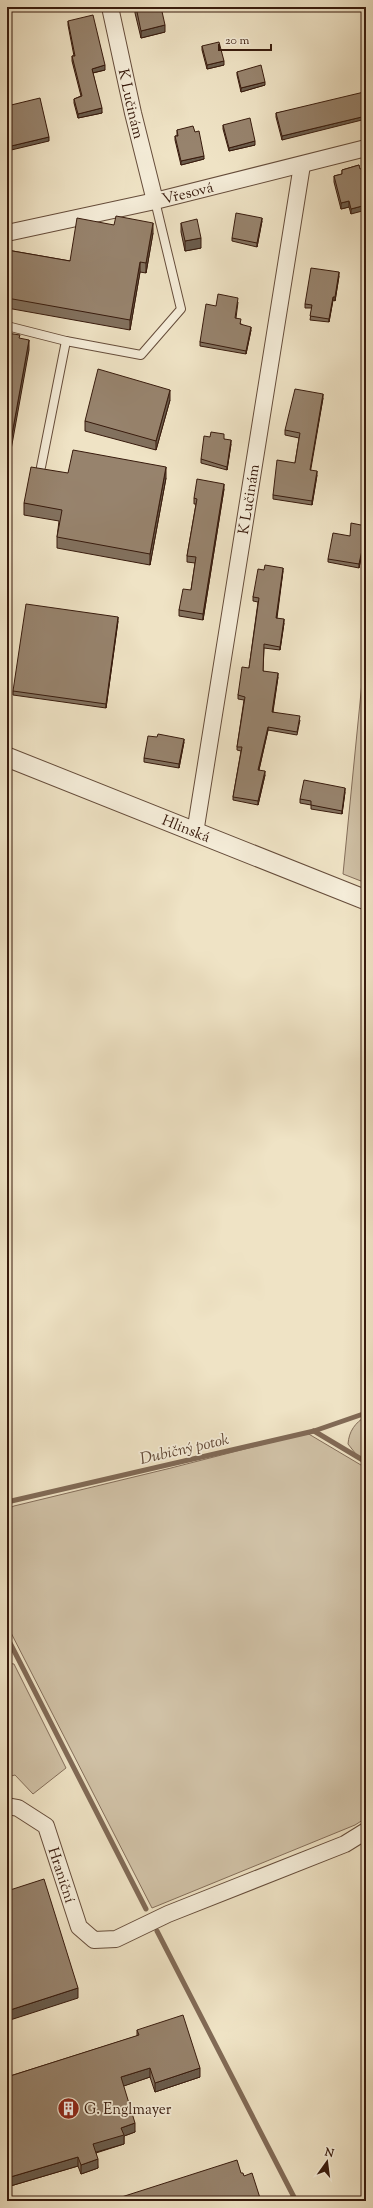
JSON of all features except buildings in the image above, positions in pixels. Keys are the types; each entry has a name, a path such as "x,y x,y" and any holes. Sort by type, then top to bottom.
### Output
{"street":[{"name":"K Lučinám","path":"110,7 133,113 155,201"},
{"name":"Vřesová","path":"7,233 155,201 302,166 366,148"},
{"name":"K Lučinám","path":"195,833 302,166"},
{"name":"Hlinská","path":"7,757 366,900"},
{"name":"Hraniční","path":"7,1806 18,1808 46,1826 79,1927 94,1940 116,1939 168,1914 345,1844 366,1831"}],"lane":[{"path":"7,326 66,341 141,355 181,309 155,201"},
{"path":"41,467 66,341"}],"shaded area":[{"path":"366,642 366,883 343,874"},
{"path":"366,1416 366,1461 359,1458 348,1444 353,1428"},
{"path":"307,1433 366,1468 366,1818 355,1825 152,1908 7,1625 7,1509"},
{"path":"7,1663 14,1664 66,1768 33,1794 15,1775 7,1777"}],"waterway":[{"name":"Dubičný potok","path":"7,1502 314,1431 366,1413"},
{"path":"314,1431 366,1462"},
{"path":"7,1637 146,1909"},
{"path":"157,1931 296,2201"}],"place":[{"name":"G. Englmayer","path":"68,2109"}]}
